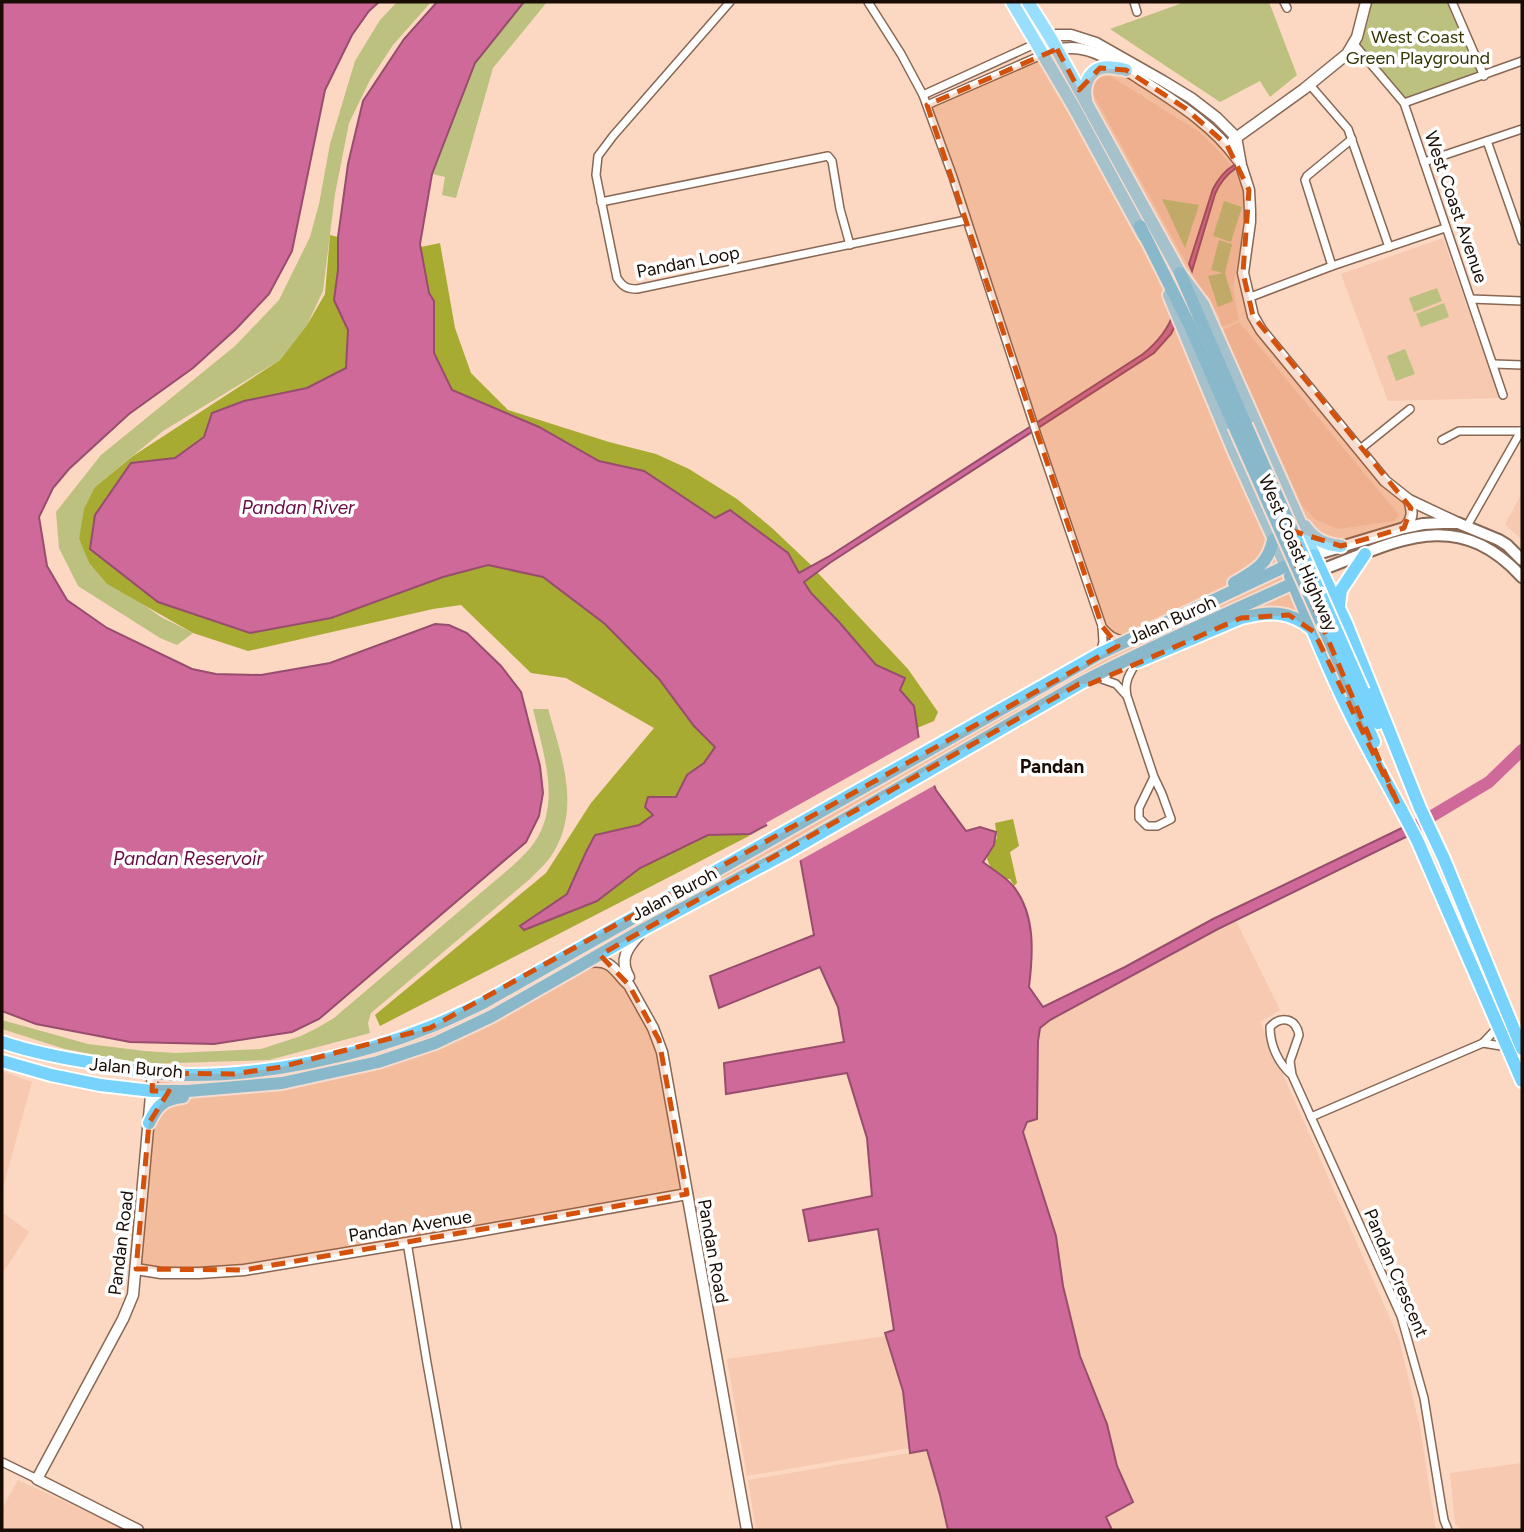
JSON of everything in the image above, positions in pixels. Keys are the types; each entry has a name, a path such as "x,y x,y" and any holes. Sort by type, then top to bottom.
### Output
{"highway":[{"path":"1140,226 1240,425"},
{"path":"1180,273 1240,425 1358,693 1396,787 1401,809"},
{"path":"1188,613 1196,603 1256,570 1266,559 1273,540"},
{"path":"1339,607 1341,590 1365,554"},
{"name":"Jalan Buroh","path":"2,1042 51,1056 153,1073 214,1075 327,1059 430,1028 483,1003 1099,654 1314,555"},
{"name":"West Coast Highway","path":"1314,555 1339,607 1522,1049"},
{"name":"West Coast Highway","path":"1286,566 1344,701 1418,842 1522,1081"},
{"name":"Jalan Buroh","path":"2,1061 100,1085 152,1091 199,1090 282,1083 378,1062 435,1043 492,1016 644,929 786,853 1079,684 1126,659 1321,570"},
{"path":"1079,684 1084,686 1102,679 1241,618 1254,615 1285,614 1301,621 1314,632"},
{"path":"1358,693 1410,794 1419,805"},
{"path":"214,1075 216,1083 223,1088"},
{"path":"149,1123 165,1101 199,1090"}],"main road":[{"name":"West Coast Highway","path":"1012,2 1140,226 1286,566"},
{"name":"West Coast Highway","path":"1028,2 1180,273 1203,304 1314,555"},
{"path":"1090,110 1085,87 1095,71 1107,68 1126,70"},
{"path":"1298,517 1309,532 1320,540 1341,546"},
{"path":"1314,555 1423,524 1463,525 1499,540 1522,560"},
{"path":"1321,570 1394,542 1421,535 1472,541 1494,551 1522,577"}],"street":[{"name":"Pandan Loop","path":"730,2 598,156 596,175 601,202 617,278 622,285 637,289 966,220"},
{"path":"868,2 902,56 927,105 1102,626 1103,642 1099,654"},
{"path":"1134,2 1138,12"},
{"path":"1227,145 1310,85 1347,54 1361,26 1366,2"},
{"path":"1452,2 1484,75"},
{"path":"927,105 1040,49 1050,37 1056,35 1089,40 1108,50 1191,98 1236,137 1249,190 1251,222 1242,273 1253,316 1261,330 1385,481 1409,500 1463,525 1522,431"},
{"name":"West Coast Avenue","path":"1354,44 1404,103 1503,395"},
{"path":"923,95 1040,49 1087,50 1126,70 1185,108 1227,145 1241,165"},
{"path":"1404,103 1522,61"},
{"path":"1310,85 1348,129 1389,247"},
{"path":"1424,162 1522,130"},
{"path":"1332,266 1305,180 1352,139"},
{"path":"1487,141 1522,241"},
{"path":"601,202 828,156 832,161 840,209 850,245"},
{"path":"1248,298 1332,266 1446,228"},
{"path":"1471,299 1522,301"},
{"path":"1494,365 1522,365"},
{"path":"1359,450 1410,409"},
{"path":"1441,440 1459,431 1522,431"},
{"path":"1404,528 1412,516 1409,500"},
{"path":"1102,626 1109,635 1132,640"},
{"path":"1136,663 1125,683 1127,696 1171,819 1157,826 1147,826 1139,818 1139,808 1154,777"},
{"path":"1102,679 1116,684 1127,696"},
{"name":"Pandan Road","path":"629,985 624,961 630,945 644,929"},
{"name":"Pandan Road","path":"585,963 597,961 617,969 629,985 659,1040 747,1530"},
{"name":"Pandan Crescent","path":"1292,1075 1281,1066 1270,1039 1269,1027 1280,1019 1293,1021 1299,1030 1290,1060 1292,1075 1386,1280 1408,1335 1424,1398 1442,1509 1448,1530"},
{"path":"1311,1117 1483,1043 1499,1026"},
{"path":"1483,1043 1508,1047"},
{"name":"Pandan Road","path":"37,1479 133,1295 153,1073"},
{"name":"Pandan Avenue","path":"136,1269 161,1273 199,1273 244,1269 514,1226 687,1194"},
{"path":"407,1242 457,1530"},
{"path":"2,1462 138,1530"}],"highlighted area":[{"path":"1057,49 1079,90 1100,68 1126,70 1185,108 1227,145 1249,190 1243,273 1253,316 1411,508 1404,528 1341,546 1293,531 1305,558 1295,562 1398,804 1314,632 1289,615 1241,618 1090,684 1079,684 600,955 629,985 659,1040 687,1194 244,1270 136,1269 149,1123 169,1091 152,1091 153,1073 233,1074 281,1067 430,1028 1118,646 1102,626 927,105"}],"shaded area":[{"path":"1110,76 1201,133 1239,175 1245,199 1233,288 1239,320 1219,328 1220,318 1208,296 1204,295 1092,92 1094,83 1100,77"},
{"path":"330,235 338,237 338,271 334,300 348,330 346,369 307,388 244,401 204,437 175,458 131,463 443,577 488,565 543,577 605,624 659,679 694,726 715,747 704,763 687,775 676,798 639,825 595,835 567,895 520,926 597,901 640,868 708,835 750,834 380,1026 375,1015 546,873 591,803 654,728 566,678 531,673 461,605 248,651 193,633 107,584 89,563 79,539 84,509 95,487 133,456 280,360 307,325 325,294"},
{"path":"1443,238 1499,398 1388,401 1341,274"},
{"path":"440,243 455,328 471,373 508,410 656,454 689,469 737,499 812,566 799,573 754,529 730,510 715,518 644,471 599,461 539,427 452,390 434,353 434,301 429,293 421,247"},
{"path":"1239,322 1399,515 1394,521 1338,529 1315,519 1302,505 1221,331"},
{"path":"1522,493 1522,540 1505,524"},
{"path":"817,572 908,669 938,712 934,721 917,728 914,706 899,690 905,678 876,665 811,593 804,581"},
{"path":"1013,819 1019,846 1010,852 1017,883 1014,886 1010,879 992,876 987,859 997,838 995,823"},
{"path":"1236,921 1280,1010 1260,1022 1399,1339 1420,1428 1436,1530 1112,1530 1106,1517 1133,1502 1064,1303 1023,1132 1027,1122 1040,1028 1050,1020"},
{"path":"2,1071 32,1082 2,1191"},
{"path":"2,1212 29,1232 2,1274"},
{"path":"886,1336 903,1391 909,1448 747,1476 727,1359"},
{"path":"927,1450 948,1530 756,1530 748,1480"},
{"path":"1522,1463 1522,1530 1462,1530 1455,1523 1450,1473"},
{"path":"18,1480 125,1530 2,1530 2,1509"}],"green space":[{"path":"397,2 431,2 393,45 370,80 349,123 335,194 323,291 307,325 280,360 163,431 95,487 79,539 89,563 107,584 193,633 177,645 160,638 78,586 59,548 56,512 101,455 235,346 279,300 310,237 330,144 355,61 380,20"},
{"path":"524,2 547,2 493,68 456,198 442,195 445,177 432,174 475,63"},
{"path":"1185,2 1269,2 1297,75 1270,97 1260,81 1220,102 1110,29"},
{"name":"West Coast Green Playground","path":"1372,2 1449,2 1481,73 1404,99 1358,46 1367,25"},
{"path":"1162,199 1199,205 1185,248"},
{"path":"1224,201 1242,207 1231,242 1213,236"},
{"path":"1219,240 1232,244 1225,273 1233,301 1218,307 1208,276 1223,273 1211,270"},
{"path":"1437,288 1442,301 1414,312 1409,298"},
{"path":"1444,303 1449,317 1421,327 1416,314"},
{"path":"1405,349 1415,374 1396,381 1387,356"},
{"path":"533,709 548,709 563,766 567,804 559,841 549,859 530,879 371,1013 368,1023 370,1033 269,1060 144,1064 65,1049 2,1029 2,1020 88,1044 175,1053 261,1049 301,1036 334,1018 507,870 534,843 542,828 549,794 545,760"}],"water":[{"name":"Pandan Reservoir","path":"2,2 379,2 352,35 325,90 292,251 269,294 193,368 129,414 69,469 53,488 39,517 47,566 67,600 107,628 192,669 216,674 261,675 330,663 435,624 449,625 467,633 501,666 521,692 540,766 543,793 539,816 526,842 319,1019 292,1032 214,1044 130,1042 36,1024 2,1011"},
{"name":"Pandan River","path":"437,2 524,2 475,63 432,174 420,244 429,293 434,301 434,353 452,390 539,427 599,461 644,471 715,518 730,510 788,553 799,573 1143,354 1162,335 1174,312 1176,324 1154,353 804,582 876,665 905,678 900,690 914,706 921,753 936,790 966,831 980,827 996,832 994,845 983,862 1010,883 1026,909 1032,948 1029,987 1043,1007 1125,967 1213,919 1406,826 1408,836 1218,929 1050,1020 1040,1028 1037,1119 1027,1122 1023,1132 1056,1236 1063,1286 1080,1356 1107,1424 1117,1466 1133,1502 1106,1517 1112,1530 948,1530 927,1450 910,1453 903,1391 885,1333 894,1330 878,1229 809,1241 803,1210 872,1196 867,1138 847,1073 726,1094 724,1063 844,1042 838,1007 820,967 719,1008 710,976 814,935 794,825 776,820 750,834 708,835 640,868 597,901 524,930 520,926 567,894 595,835 639,825 653,815 645,807 648,797 676,797 687,775 704,763 715,747 694,726 659,679 605,624 543,577 488,565 443,577 331,618 250,633 158,602 90,549 95,515 131,463 175,458 204,437 212,413 244,401 307,388 346,368 348,330 334,300 338,237 348,164 363,101 404,39"},
{"path":"1234,165 1236,168 1224,179 1215,194 1192,271 1189,264 1213,189"}],"pier":[{"path":"922,736 937,784 797,862 791,828 776,823 769,828 766,823"}],"waterway":[{"path":"1407,831 1489,782 1522,750"}],"district":[{"name":"Pandan","path":"1052,766"}]}
